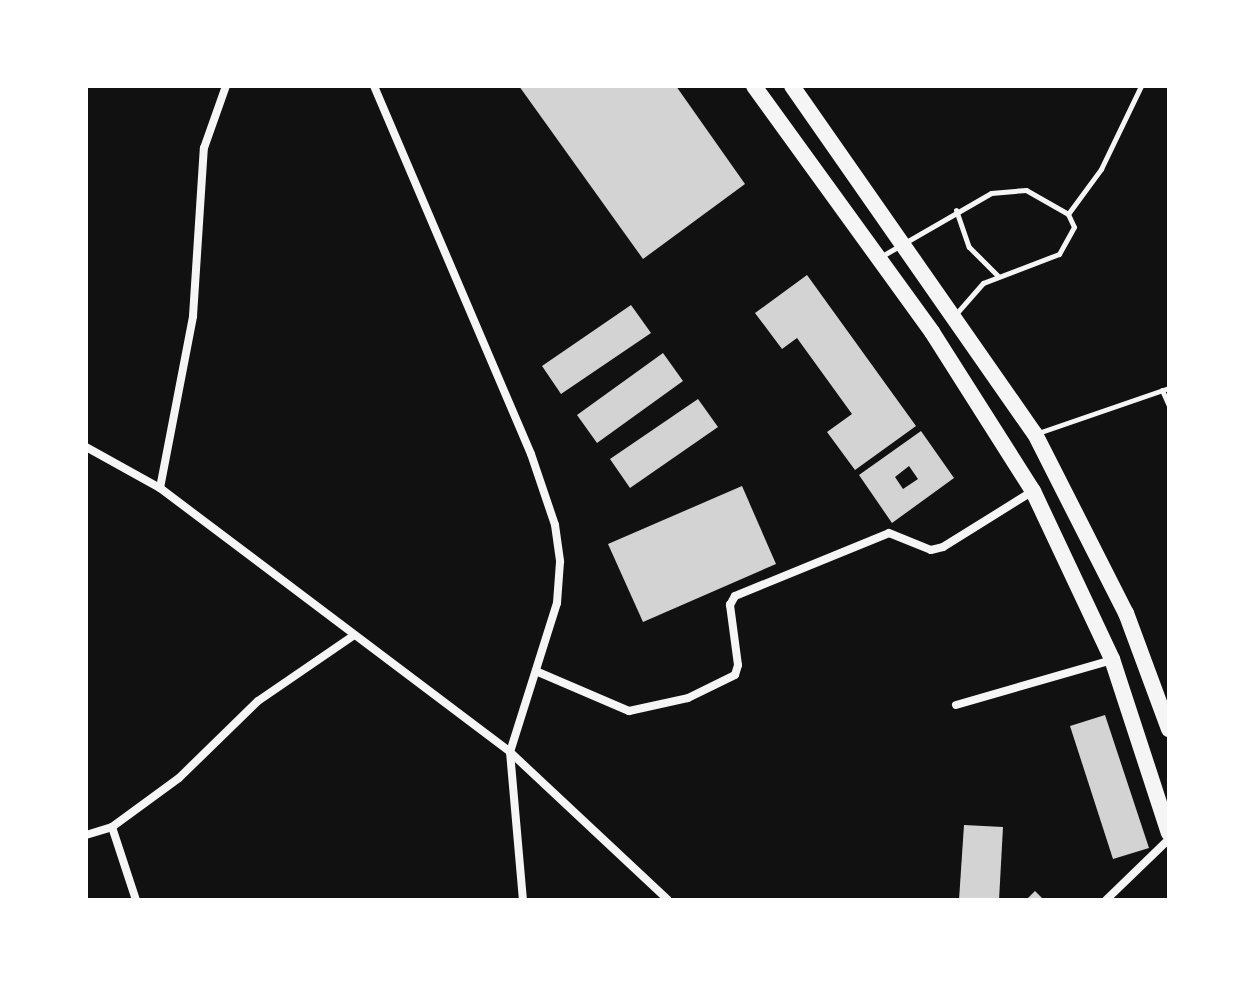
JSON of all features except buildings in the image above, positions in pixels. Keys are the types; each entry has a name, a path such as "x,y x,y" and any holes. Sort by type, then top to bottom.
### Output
{"main road":[{"path":"754,86 990,418 1033,491 1112,659 1169,836"},
{"path":"792,86 905,243 1035,434 1126,613 1165,705 1169,729"}],"street":[{"path":"160,488 193,316 204,148 226,86"},
{"path":"374,86 548,497 560,562 557,603 538,672 510,752 523,900"},
{"path":"86,447 160,488 510,752 668,900"},
{"path":"538,672 629,711 688,698 735,675 738,665 730,605 735,596 889,533 931,550 943,547 1033,491"},
{"path":"86,835 112,827 179,778 258,701 353,636"},
{"path":"956,705 1112,659"},
{"path":"112,827 136,900"},
{"path":"1106,900 1169,836"}],"lane":[{"path":"1068,214 1101,169 1141,86"},
{"path":"878,258 956,210 1011,188 1026,190 1068,214 1074,227 1059,254 997,275 971,292 955,316"},
{"path":"956,210 969,247 997,275"},
{"path":"1035,434 1169,388"},
{"path":"1162,390 1169,406"}]}
